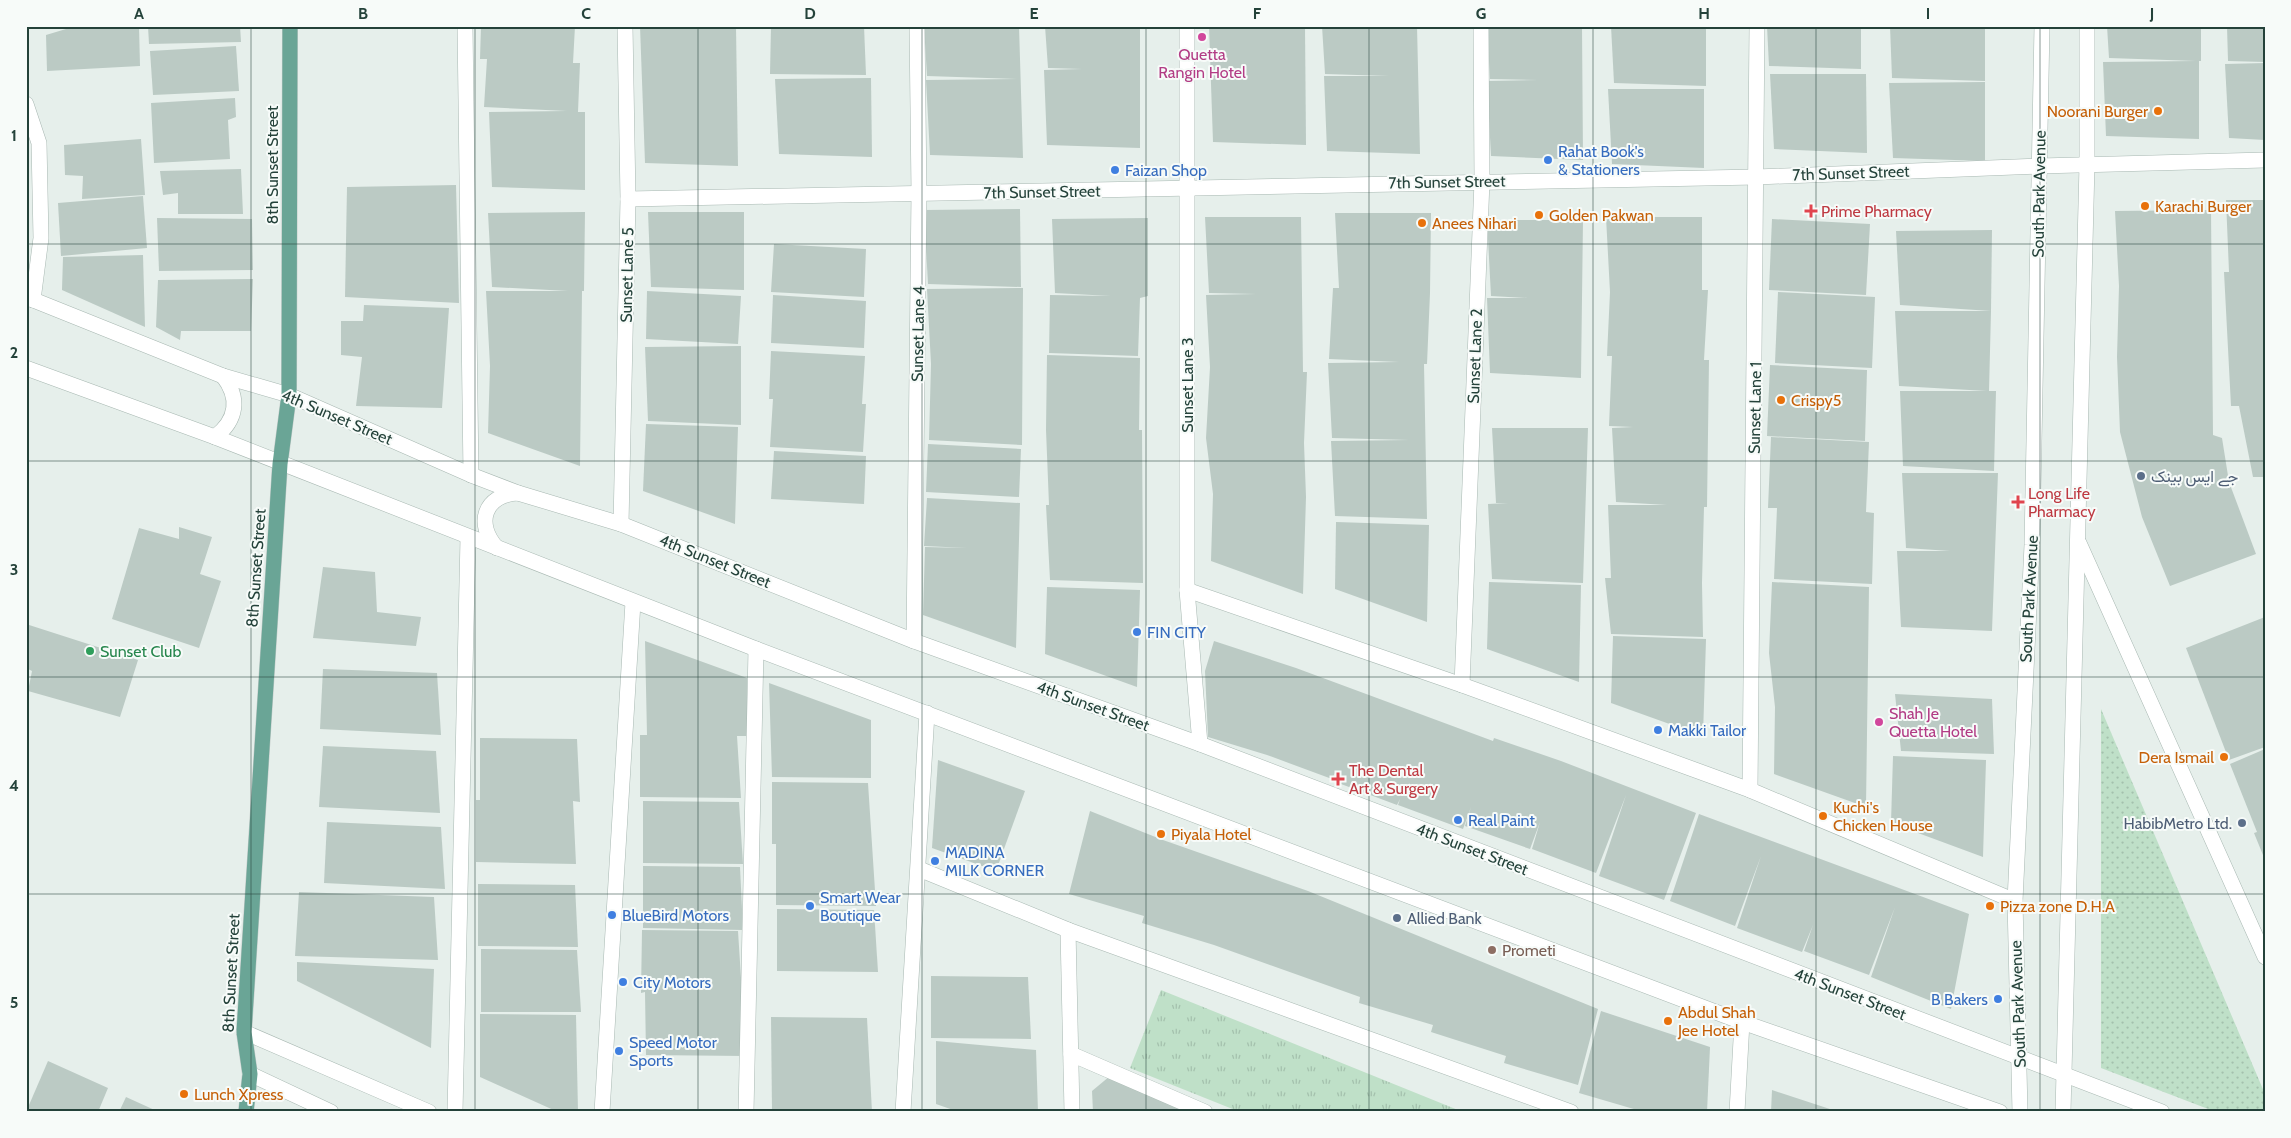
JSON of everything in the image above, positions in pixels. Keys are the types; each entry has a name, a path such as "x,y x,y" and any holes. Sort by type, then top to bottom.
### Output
{"main road":[{"name":"8th Sunset Street","path":"246,1112 250,1074 244,1032 280,464 289,395 290,26"}],"street":[{"path":"465,26 471,475"},
{"name":"Sunset Lane 5","path":"621,524 628,199 625,26"},
{"name":"Sunset Lane 4","path":"914,641 919,193 917,26"},
{"name":"Sunset Lane 3","path":"1186,26 1186,590 1200,744"},
{"name":"Sunset Lane 2","path":"1462,685 1482,181 1481,26"},
{"name":"Sunset Lane 1","path":"1750,790 1757,26"},
{"name":"South Park Avenue","path":"2020,1112 2015,901 2032,545 2042,26"},
{"path":"2063,1112 2062,1075 2087,165 2087,26"},
{"path":"26,104 38,143 41,238 30,299"},
{"name":"7th Sunset Street","path":"628,199 1187,190 1482,181 1757,177 2040,166 2265,160"},
{"name":"4th Sunset Street","path":"30,299 222,376 289,395 471,475 518,493 621,524 914,641 1200,744 2162,1112"},
{"path":"26,368 215,437 633,602 1742,1022 2000,1112"},
{"path":"215,437 224,430 231,420 235,408 234,396 222,376"},
{"path":"497,548 486,532 484,522 486,512 499,497 518,493"},
{"path":"456,1112 468,538"},
{"path":"2078,540 2260,934 2265,956"},
{"path":"1186,590 1462,685 1750,790 2015,901"},
{"path":"602,1112 633,602"},
{"path":"746,1112 756,649"},
{"path":"903,1112 927,713"},
{"path":"918,869 1068,930 1571,1112"},
{"path":"1068,930 1072,1112"},
{"path":"1737,1112 1742,1022"},
{"path":"244,1032 429,1112"},
{"path":"1071,1054 1204,1112"},
{"path":"250,1074 331,1112"}],"green space":[{"path":"2101,709 2265,1094 2265,1112 2216,1112 2101,1068"},
{"path":"1161,990 1463,1112 1240,1112 1130,1068"}],"building":[{"path":"76,26 139,26 140,66 47,71 46,35"},
{"path":"148,26 240,26 241,42 149,44"},
{"path":"481,26 575,26 573,63 580,63 578,112 585,112 585,190 492,187 489,112 567,111 484,107 487,59 480,59"},
{"path":"640,26 736,26 738,166 645,163"},
{"path":"771,26 864,26 866,75 770,74"},
{"path":"924,26 1019,26 1023,158 930,155 926,80 1017,79 927,76"},
{"path":"1045,26 1140,26 1140,148 1047,145 1044,70 1082,69 1048,68"},
{"path":"1209,26 1305,26 1306,145 1213,142"},
{"path":"1322,26 1417,26 1420,154 1327,151 1324,76 1389,76 1325,74"},
{"path":"1487,26 1582,26 1583,160 1491,156 1487,81 1538,80 1490,79"},
{"path":"1611,26 1706,26 1706,86 1614,83"},
{"path":"1767,26 1861,26 1861,69 1769,66"},
{"path":"1890,26 1985,26 1985,81 1892,78"},
{"path":"2107,26 2201,26 2199,139 2106,136 2103,62 2196,61 2109,58"},
{"path":"2227,26 2265,26 2265,62 2228,61"},
{"path":"236,46 239,91 153,95 150,51"},
{"path":"2265,63 2265,140 2229,138 2225,64"},
{"path":"1770,74 1866,74 1867,153 1774,149"},
{"path":"871,78 872,157 779,154 775,79"},
{"path":"1985,82 1985,161 1893,158 1889,83"},
{"path":"1608,89 1704,89 1704,168 1612,164"},
{"path":"235,98 236,117 228,120 230,159 154,163 151,103"},
{"path":"141,139 145,195 82,199 83,176 65,175 64,145"},
{"path":"241,169 243,214 178,214 178,193 163,195 160,171"},
{"path":"456,185 459,303 345,297 347,187"},
{"path":"143,196 147,248 61,256 58,203"},
{"path":"2226,200 2265,200 2265,477 2253,477 2239,406 2231,406 2224,272 2229,272"},
{"path":"1020,209 1021,287 928,284 924,210"},
{"path":"2211,210 2213,435 2222,438 2229,482 2256,554 2170,586 2142,517 2120,432 2117,357 2119,286 2115,211"},
{"path":"585,212 580,466 488,433 490,366 486,291 568,291 492,287 488,213"},
{"path":"648,212 744,212 744,290 651,287"},
{"path":"1335,213 1431,213 1427,364 1424,364 1427,519 1335,516 1331,441 1409,440 1332,438 1328,363 1399,362 1329,359 1333,288 1339,288"},
{"path":"1205,217 1301,217 1303,372 1307,372 1304,443 1306,497 1303,594 1211,561 1213,494 1206,438 1210,367 1206,295 1256,294 1209,293"},
{"path":"1606,217 1702,217 1702,290 1708,290 1704,360 1709,360 1707,507 1704,507 1702,583 1703,637 1611,634 1605,578 1611,578 1608,505 1667,505 1616,502 1612,428 1633,427 1609,426 1612,356 1607,356 1610,292"},
{"path":"157,218 252,219 253,270 159,271"},
{"path":"1148,218 1148,296 1140,298 1138,356 1049,353 1050,295 1111,296 1055,293 1052,219"},
{"path":"1772,219 1870,224 1866,295 1769,290"},
{"path":"1487,220 1583,220 1581,378 1490,373 1487,298 1528,298 1491,296"},
{"path":"1992,230 1991,311 1900,305 1896,231"},
{"path":"774,244 866,249 864,297 771,292"},
{"path":"143,255 145,327 62,290 63,257"},
{"path":"253,279 251,331 181,331 180,340 156,327 158,280"},
{"path":"1023,288 1022,445 929,440 931,364 927,289"},
{"path":"647,291 741,296 738,344 646,339"},
{"path":"1778,292 1875,297 1872,368 1775,363"},
{"path":"773,295 866,301 864,348 771,343"},
{"path":"364,305 449,308 442,408 356,406 362,357 341,355 341,321 363,321"},
{"path":"1895,311 1991,311 1989,391 1996,391 1994,471 1903,466 1900,391 1987,391 1899,386"},
{"path":"741,346 741,425 648,421 645,347"},
{"path":"771,351 865,356 862,404 866,404 863,452 770,447 773,399 769,399"},
{"path":"1047,355 1140,358 1139,430 1142,430 1143,583 1050,580 1046,505 1049,505 1046,430"},
{"path":"1770,365 1867,370 1865,441 1767,436"},
{"path":"646,424 738,427 735,524 643,491"},
{"path":"1492,428 1588,428 1583,583 1492,579 1488,504 1508,503 1496,503"},
{"path":"1771,437 1869,442 1866,512 1874,513 1872,584 1774,579 1777,508 1768,508"},
{"path":"928,444 1021,449 1019,497 926,492"},
{"path":"774,451 866,456 864,504 771,499"},
{"path":"1902,473 1998,473 1992,631 1901,627 1897,551 1950,551 1906,548"},
{"path":"927,498 1020,503 1016,648 923,615 925,547 967,548 924,546"},
{"path":"1336,522 1429,525 1427,622 1335,589"},
{"path":"179,527 212,537 200,574 221,581 199,648 112,619 139,528 179,539"},
{"path":"323,567 375,572 377,612 421,617 416,646 313,638"},
{"path":"1489,582 1581,585 1579,682 1487,649"},
{"path":"1772,582 1869,587 1866,807 1774,774 1775,707 1769,653"},
{"path":"1047,587 1140,590 1137,687 1045,654"},
{"path":"2265,617 2265,747 2229,760 2186,648"},
{"path":"26,624 138,660 120,717 28,691 32,671 26,668"},
{"path":"1613,636 1706,639 1703,736 1611,703"},
{"path":"645,641 747,678 748,736 737,736 741,798 640,797 640,735 647,735"},
{"path":"1214,641 1296,668 1493,741 1494,738 1561,761 1696,813 1664,900 1599,876 1626,795 1596,873 1532,849 1540,822 1530,849 1465,826 1471,807 1463,829 1398,805 1400,799 1397,805 1333,781 1336,771 1332,779 1267,755 1208,737 1205,671"},
{"path":"323,669 437,673 441,735 320,729"},
{"path":"769,683 871,720 871,778 772,777"},
{"path":"1895,694 1992,699 1994,754 1901,751"},
{"path":"480,738 577,739 580,802 573,801 576,864 476,862 476,800 480,800"},
{"path":"323,746 436,751 440,813 319,807"},
{"path":"2265,749 2265,860 2254,833 2257,832 2230,764"},
{"path":"1893,756 1986,760 1983,857 1891,823"},
{"path":"938,760 1025,791 996,871 932,848"},
{"path":"772,782 868,783 876,906 776,905 776,844 772,844"},
{"path":"643,801 739,802 743,864 643,863"},
{"path":"1090,811 1163,840 1308,891 1598,1009 1578,1085 1504,1063 1506,1056 1431,1032 1433,1025 1359,1003 1360,997 1214,945 1142,923 1144,916 1069,894"},
{"path":"1699,814 1969,914 1951,1009 1871,977 1895,907 1869,975 1804,951 1813,925 1802,952 1737,928 1761,856 1735,926 1670,901"},
{"path":"327,822 441,827 445,889 324,883"},
{"path":"643,866 740,867 743,930 643,928"},
{"path":"478,884 575,885 578,947 478,946"},
{"path":"299,892 434,897 438,960 295,956"},
{"path":"777,909 874,910 878,972 777,971"},
{"path":"642,930 738,931 746,1056 646,1055 645,992 641,993"},
{"path":"481,949 577,950 581,1012 481,1012"},
{"path":"297,962 434,969 431,1048 297,981"},
{"path":"931,976 1028,977 1031,1039 931,1038"},
{"path":"1601,1011 1710,1047 1707,1112 1644,1112 1579,1093"},
{"path":"480,1014 576,1015 578,1112 558,1112 480,1077"},
{"path":"771,1017 867,1018 872,1112 772,1112"},
{"path":"936,1041 1036,1050 1038,1112 959,1112 936,1104"},
{"path":"48,1061 108,1088 98,1112 26,1112"},
{"path":"1110,1076 1194,1112 1093,1112 1092,1091"},
{"path":"1772,1090 1836,1111 1836,1112 1771,1112"},
{"path":"126,1097 159,1112 119,1112"}],"place":[{"name":"Quetta Rangin Hotel","path":"1202,37"},
{"name":"Noorani Burger","path":"2158,111"},
{"name":"Rahat Book's & Stationers","path":"1548,160"},
{"name":"Faizan Shop","path":"1115,170"},
{"name":"Karachi Burger","path":"2145,206"},
{"name":"Prime Pharmacy","path":"1811,211"},
{"name":"Golden Pakwan","path":"1539,215"},
{"name":"Anees Nihari","path":"1422,223"},
{"name":"Crispy5","path":"1781,400"},
{"name":"جے ایس بینک","path":"2141,476"},
{"name":"Long Life Pharmacy","path":"2018,502"},
{"name":"FIN CITY","path":"1137,632"},
{"name":"Sunset Club","path":"90,651"},
{"name":"Shah Je Quetta Hotel","path":"1879,722"},
{"name":"Makki Tailor","path":"1658,730"},
{"name":"Dera Ismail","path":"2224,757"},
{"name":"The Dental Art & Surgery","path":"1338,779"},
{"name":"Kuchi's Chicken House","path":"1823,816"},
{"name":"Real Paint","path":"1458,820"},
{"name":"HabibMetro Ltd.","path":"2242,823"},
{"name":"Piyala Hotel","path":"1161,834"},
{"name":"MADINA MILK CORNER","path":"935,861"},
{"name":"Smart Wear Boutique","path":"810,906"},
{"name":"Pizza zone D.H.A","path":"1990,906"},
{"name":"BlueBird Motors","path":"612,915"},
{"name":"Allied Bank","path":"1397,918"},
{"name":"Prometi","path":"1492,950"},
{"name":"City Motors","path":"623,982"},
{"name":"B Bakers","path":"1998,999"},
{"name":"Abdul Shah Jee Hotel","path":"1668,1021"},
{"name":"Speed Motor Sports","path":"619,1051"},
{"name":"Lunch Xpress","path":"184,1094"}]}
